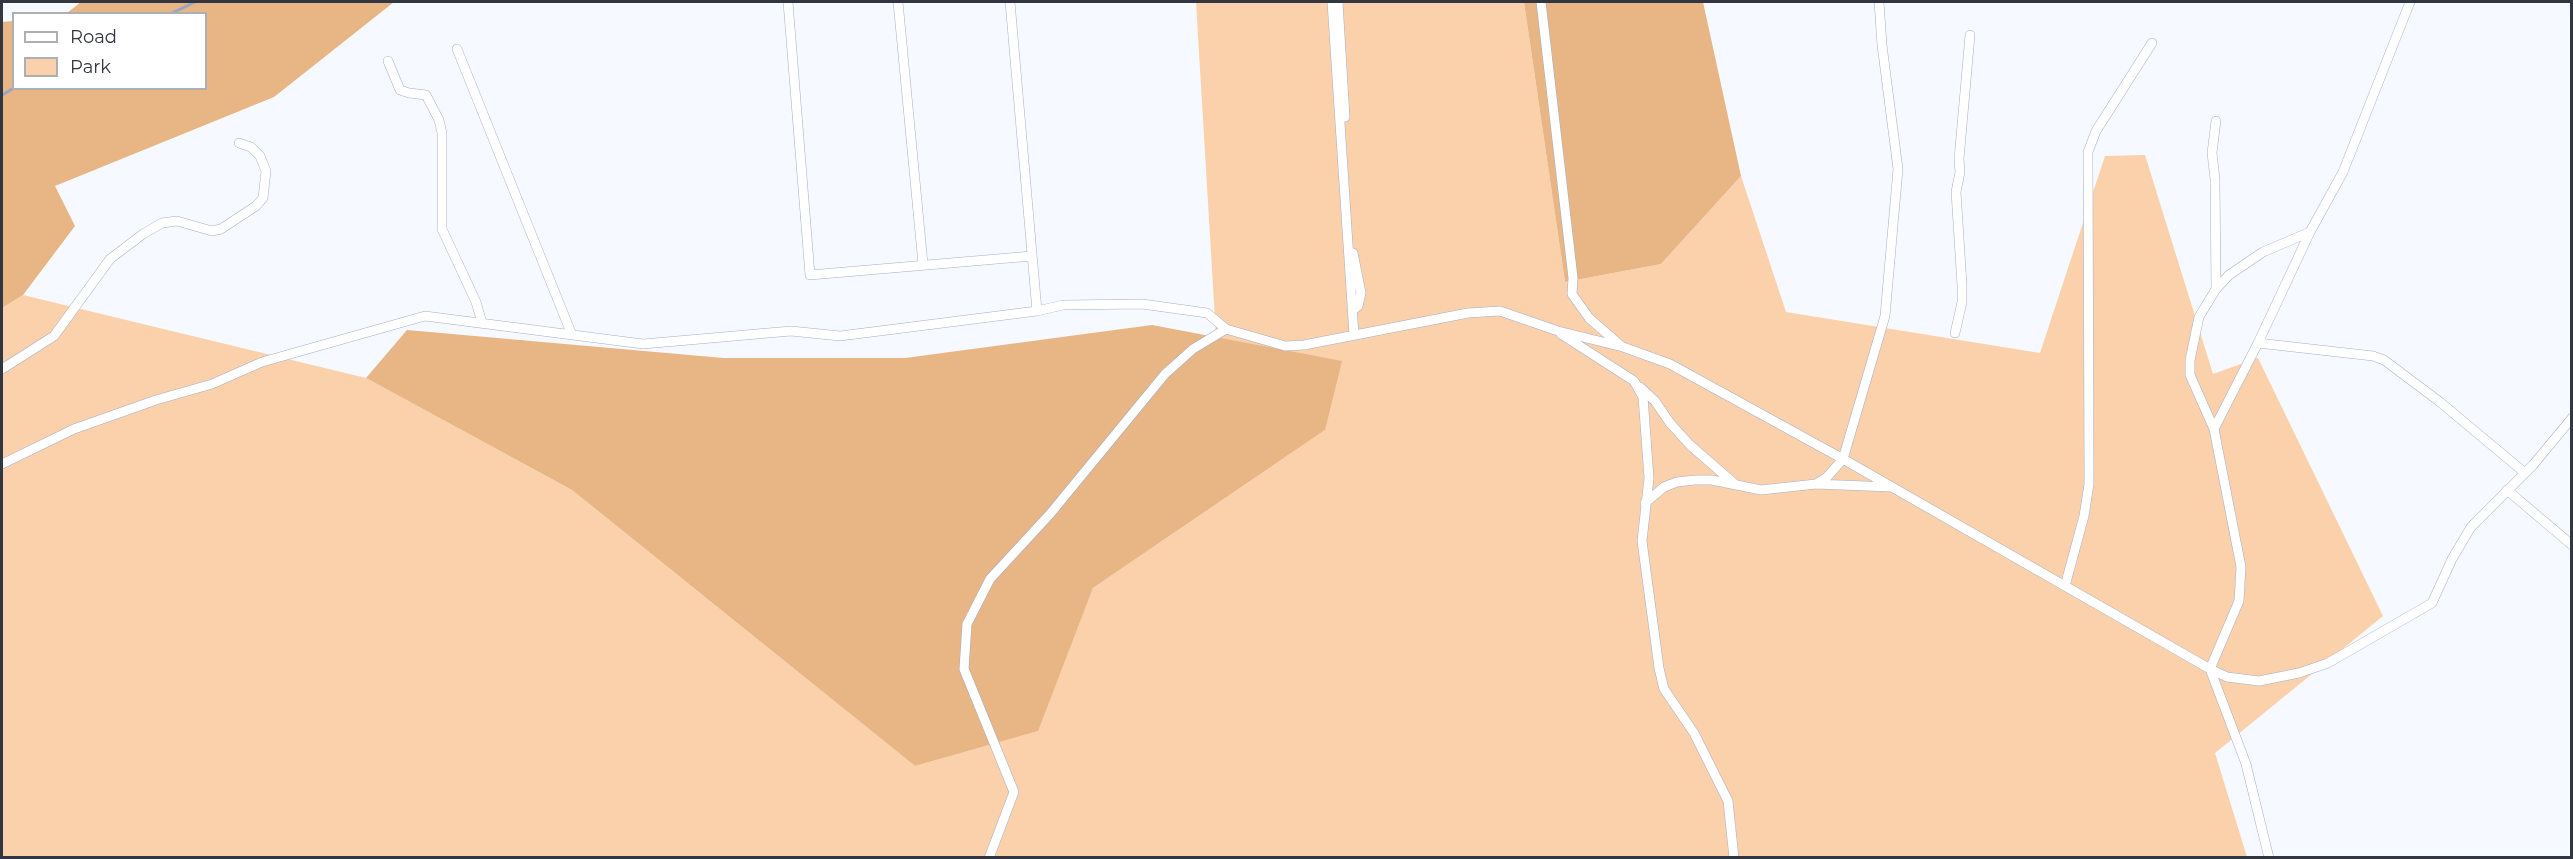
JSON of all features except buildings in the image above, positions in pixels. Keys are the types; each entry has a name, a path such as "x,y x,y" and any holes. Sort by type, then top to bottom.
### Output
{"street":[{"path":"788,2 810,275 1032,256"},
{"path":"898,2 923,264"},
{"path":"1010,2 1037,311"},
{"path":"1332,2 1354,335"},
{"path":"1338,2 1353,260 1361,293 1358,306 1353,310"},
{"path":"1541,2 1571,267 1572,294 1589,318 1623,347"},
{"path":"1816,484 1827,477 1843,459 1885,316 1898,169 1882,45 1880,2"},
{"path":"2214,429 2258,343 2310,232 2343,172 2410,2"},
{"path":"1955,333 1962,302 1956,192 1960,171 1959,159 1970,35"},
{"path":"2065,586 2084,516 2089,484 2088,152 2096,130 2152,44"},
{"path":"456,49 572,335"},
{"path":"388,61 400,90 426,95 440,120 442,229 476,302 482,323"},
{"path":"2216,121 2212,153 2215,179 2216,290"},
{"path":"2,369 54,336 110,259 143,234 162,223 177,221 212,231 221,228 256,206 263,198 267,171 260,156 251,147 239,142"},
{"path":"2269,858 2246,764 2210,669 2239,601 2241,567 2214,429 2190,375 2190,360 2199,317 2216,290 2229,275 2263,252 2310,232"},
{"path":"2,464 74,429 156,400 212,384 262,362 425,316 643,344 791,331 840,336 1037,311 1063,305 1142,304 1207,313 1226,329 1285,346 1304,345 1468,313 1500,311 1558,331 1623,347 1670,364 1843,459 2210,669 2227,677 2259,681 2328,663 2433,603 2452,559 2471,527 2525,473 2571,418"},
{"path":"989,858 1014,792 964,669 967,624 990,579 1050,514 1165,374 1193,349 1226,329"},
{"path":"1558,331 1583,350 1634,381 1655,401 1670,423 1690,445 1736,485"},
{"path":"2258,343 2373,356 2384,360 2440,402 2525,473"},
{"path":"1634,381 1643,397 1647,430 1649,478 1642,541 1664,689 1694,732 1728,801 1734,858"},
{"path":"1645,503 1664,488 1677,482 1712,480 1761,490 1816,484 1893,488"},
{"path":"2507,490 2571,545"}],"green space":[{"path":"1196,2 1524,2 1565,282 1661,264 1741,176 1786,312 2040,353 2105,156 2145,155 2213,374 2258,358 2383,616 2215,753 2247,857 2,857 2,308 23,295 366,378 572,490 915,766 1037,731 1093,588 1325,430 1216,337"}],"shaded area":[{"path":"81,2 394,2 274,97 55,186 75,226 23,295 2,308 2,22 12,21 12,90 207,90 207,12 68,12"},
{"path":"1524,2 1703,2 1741,176 1661,264 1565,282"},
{"path":"1152,325 1342,361 1325,430 1093,588 1038,731 915,766 572,490 366,378 407,330 723,358 905,358"}],"waterway":[{"path":"174,12 195,2"},
{"path":"2,95 12,89"}]}
